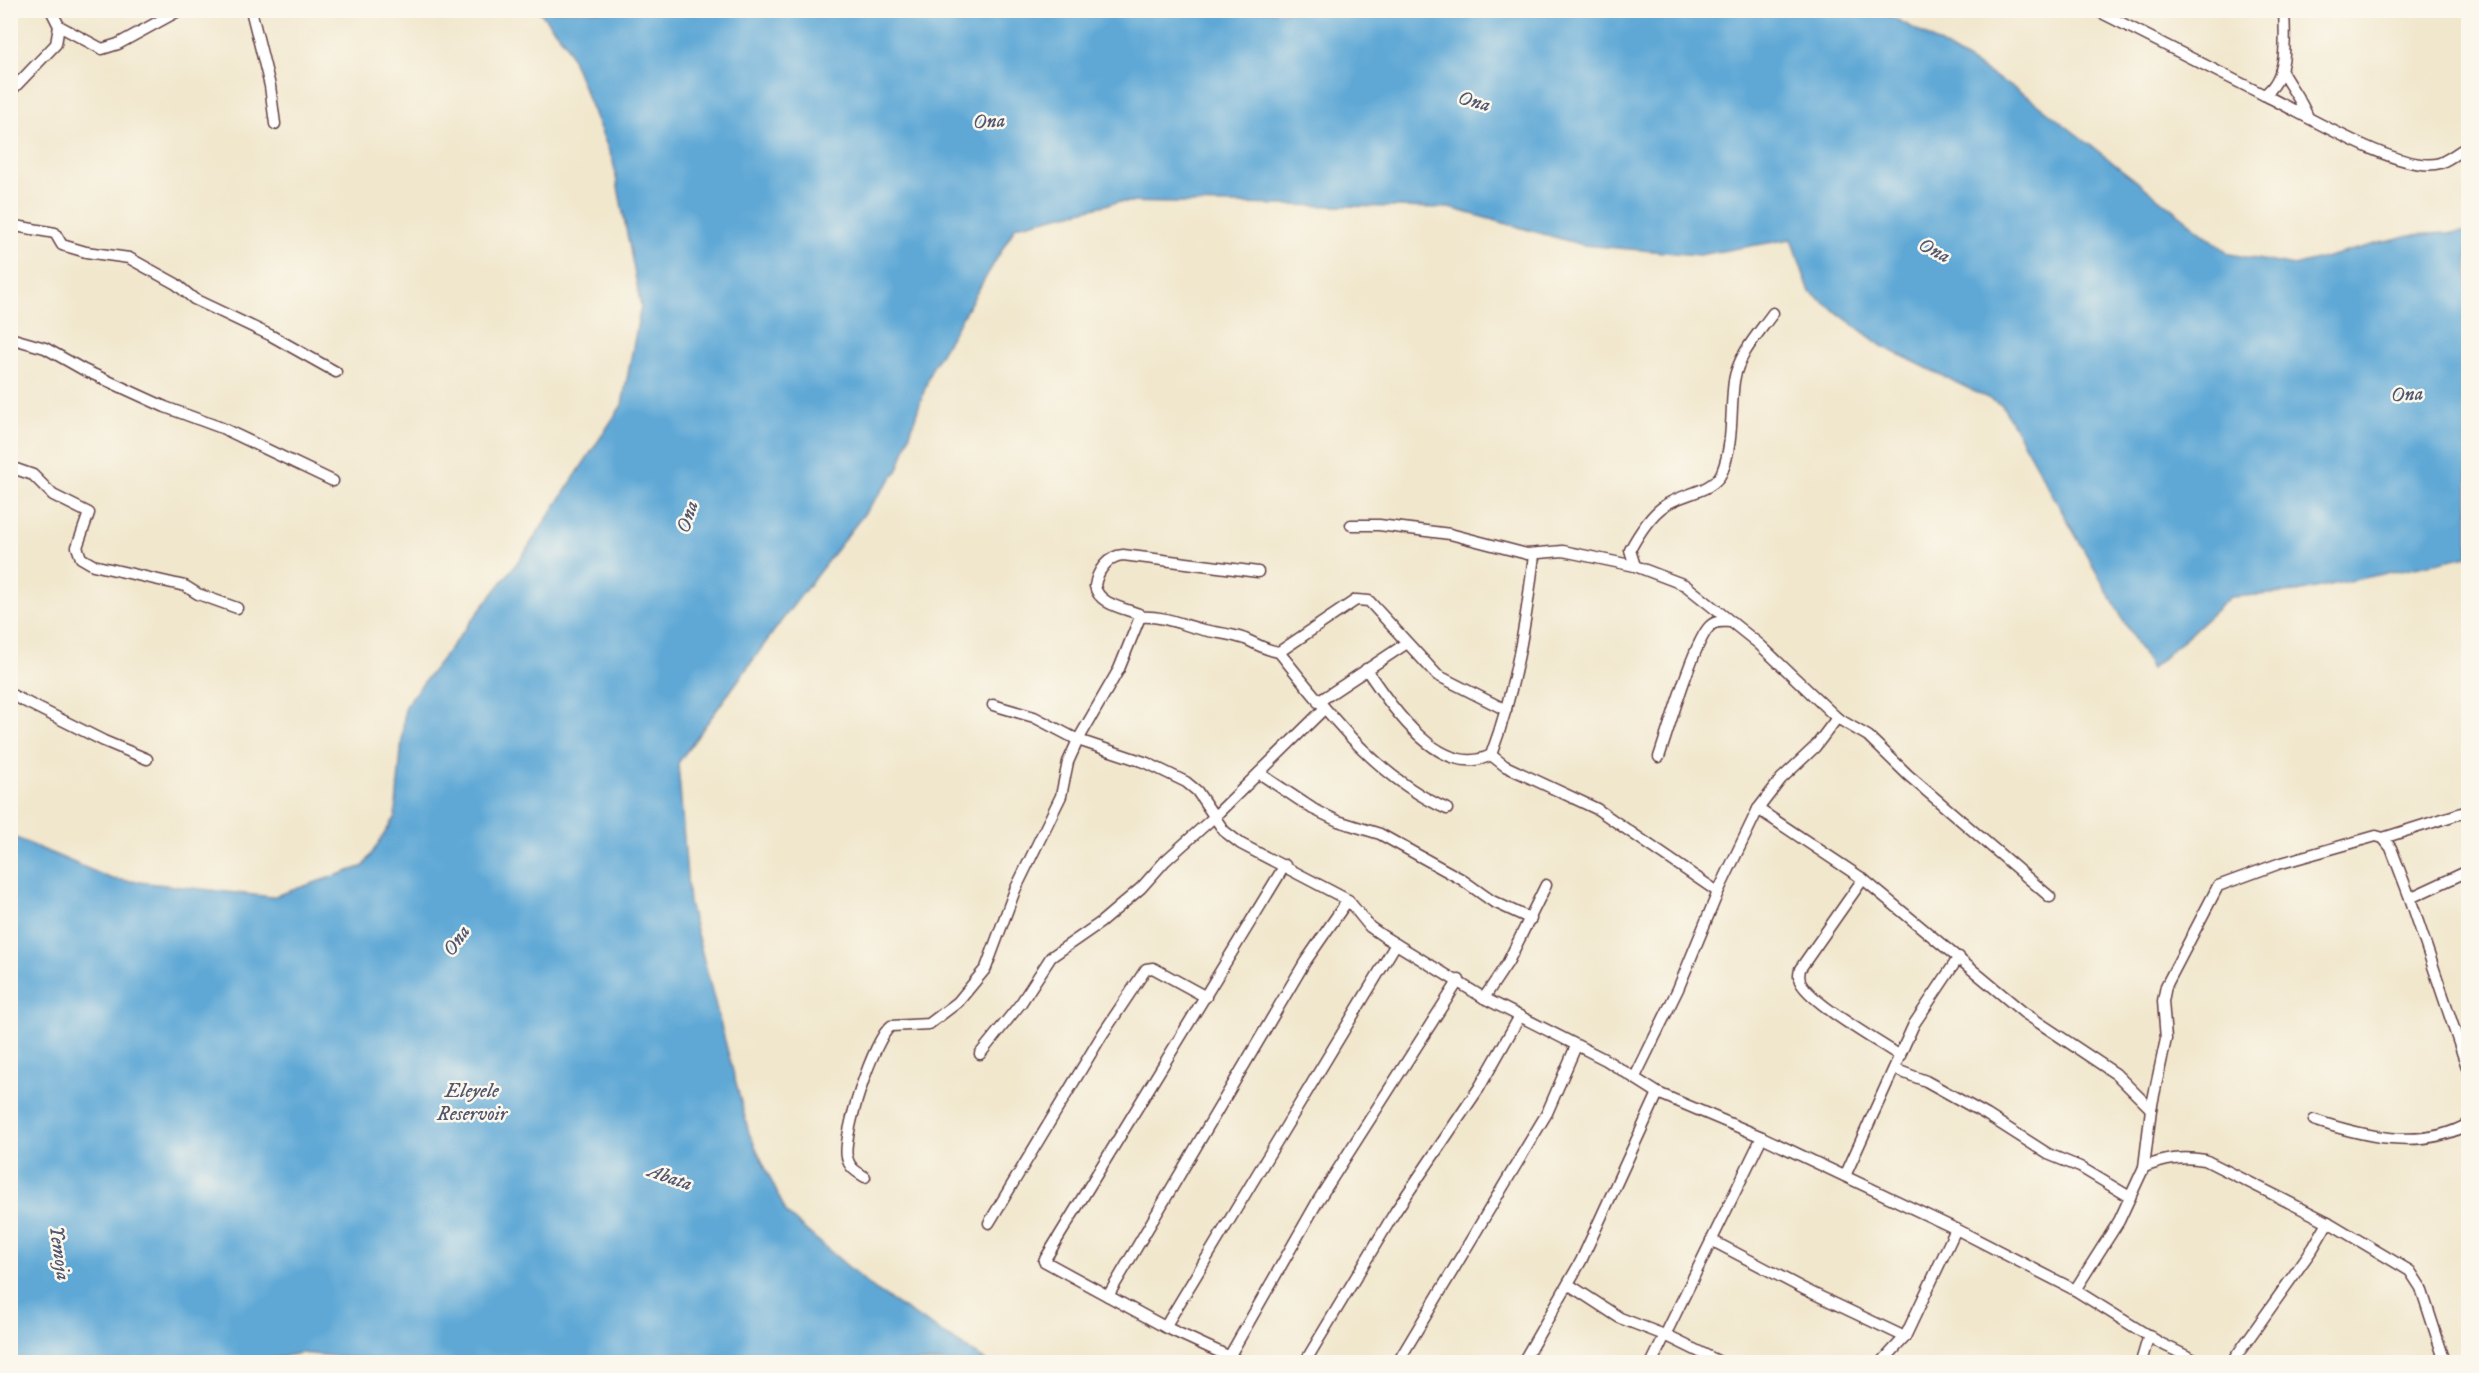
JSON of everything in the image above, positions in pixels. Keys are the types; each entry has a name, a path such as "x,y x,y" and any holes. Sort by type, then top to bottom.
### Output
{"street":[{"path":"51,10 59,26 102,49 118,44 180,10"},
{"path":"251,10 270,86 275,124"},
{"path":"2096,10 2307,116 2333,132 2369,148 2408,161 2440,163 2469,146"},
{"path":"2264,95 2275,87 2281,70 2284,50 2284,10"},
{"path":"10,92 56,44 59,26"},
{"path":"2281,70 2289,87 2298,93 2307,116"},
{"path":"10,225 55,233 62,245 86,252 129,258 176,284 194,299 270,335 336,372"},
{"path":"1635,566 1630,550 1636,537 1662,507 1710,486 1722,473 1733,420 1734,380 1742,357 1773,313"},
{"path":"10,338 45,348 84,370 165,407 222,428 333,481"},
{"path":"10,467 33,475 53,495 89,513 77,547 81,558 98,567 185,586 198,594 237,608"},
{"path":"1351,525 1379,525 1450,534 1534,555 1548,550 1563,551 1635,566 1685,585 1732,622 1837,718 1869,736 1908,775 2050,897"},
{"path":"1258,572 1114,555 1095,581 1097,595 1103,600 1139,614 1140,617 1166,618 1205,630 1225,633 1247,640 1264,650 1279,652 1356,600 1369,602 1437,675 1506,710"},
{"path":"1366,669 1388,702 1428,745 1468,761 1481,760 1491,755 1506,710 1528,604 1534,555"},
{"path":"865,1177 853,1170 847,1161 845,1145 855,1105 880,1039 891,1026 921,1026 942,1016 970,990 986,968 1015,890 1061,796 1068,762 1078,740 1119,669 1140,617"},
{"path":"1659,757 1700,643 1710,626 1718,621 1732,622"},
{"path":"980,1054 1016,1010 1051,957 1118,909 1165,861 1214,818 1259,773 1321,705 1366,669 1407,643"},
{"path":"1279,652 1321,705 1410,790 1447,809"},
{"path":"10,694 104,741 147,759"},
{"path":"993,705 1034,717 1078,740 1148,764 1186,782 1197,791 1224,831 1241,844 1348,900 1370,927 1459,980 1484,998 1635,1077 1658,1093 1762,1137 1956,1229 2075,1290 2199,1362"},
{"path":"1635,1077 1678,988 1718,892 1758,809 1782,779 1815,747 1837,718"},
{"path":"1491,755 1505,766 1597,809 1718,892"},
{"path":"1259,773 1313,809 1338,821 1380,834 1461,879 1492,901 1531,919"},
{"path":"1758,809 1863,879 2023,1012 2122,1078 2151,1109"},
{"path":"2075,1290 2119,1221 2144,1167 2151,1109 2166,1039 2163,1001 2166,986 2218,886 2278,864 2376,836 2383,838 2469,811"},
{"path":"2383,838 2391,848 2469,1070"},
{"path":"1241,1362 1165,1327 1044,1261 1285,866"},
{"path":"2409,898 2469,872"},
{"path":"1863,879 1800,969 1798,977 1818,1000 1900,1056"},
{"path":"1484,998 1508,962 1546,885"},
{"path":"1108,1296 1305,962 1348,900"},
{"path":"1165,1327 1396,944"},
{"path":"1845,1176 1924,1006 1959,957"},
{"path":"989,1223 1102,1035 1146,969 1153,968 1206,997"},
{"path":"1229,1357 1319,1199 1459,980"},
{"path":"1305,1362 1395,1212 1479,1088 1520,1016"},
{"path":"1398,1362 1547,1113 1575,1046"},
{"path":"1894,1069 1926,1081 1987,1115 2048,1154 2080,1167 2130,1197"},
{"path":"1523,1362 1568,1284 1658,1093"},
{"path":"2314,1120 2349,1131 2408,1139 2438,1137 2469,1124"},
{"path":"1652,1362 1762,1137"},
{"path":"2144,1167 2167,1159 2187,1157 2205,1160 2328,1222 2410,1271 2421,1288 2445,1362"},
{"path":"2232,1362 2313,1248 2328,1222"},
{"path":"1882,1362 1905,1336 1956,1229"},
{"path":"1711,1240 1806,1290 1905,1336"},
{"path":"1568,1284 1620,1318 1666,1336 1720,1362"},
{"path":"2141,1362 2149,1335"}],"water":[{"name":"Eleyele Reservoir","path":"539,11 1880,11 1919,31 2030,98 2230,254 2294,266 2409,235 2468,232 2468,556 2297,592 2230,597 2151,669 2002,405 1882,346 1810,292 1791,239 1699,255 1583,245 1450,208 1118,202 1016,226 931,370 898,470 782,620 678,763 689,903 749,1133 787,1214 875,1290 988,1362 778,1362 673,1353 661,1362 393,1362 300,1353 259,1362 11,1362 11,836 112,879 272,897 364,866 395,817 405,706 523,555 622,405 641,306 613,161 566,44"}],"water label":[{"name":"Ona","path":"1474,102"},
{"name":"Ona","path":"989,122"},
{"name":"Ona","path":"1934,251"},
{"name":"Ona","path":"2407,395"},
{"name":"Ona","path":"688,517"},
{"name":"Ona","path":"457,941"},
{"name":"Abata","path":"670,1178"},
{"name":"Yemoja","path":"59,1253"}]}
